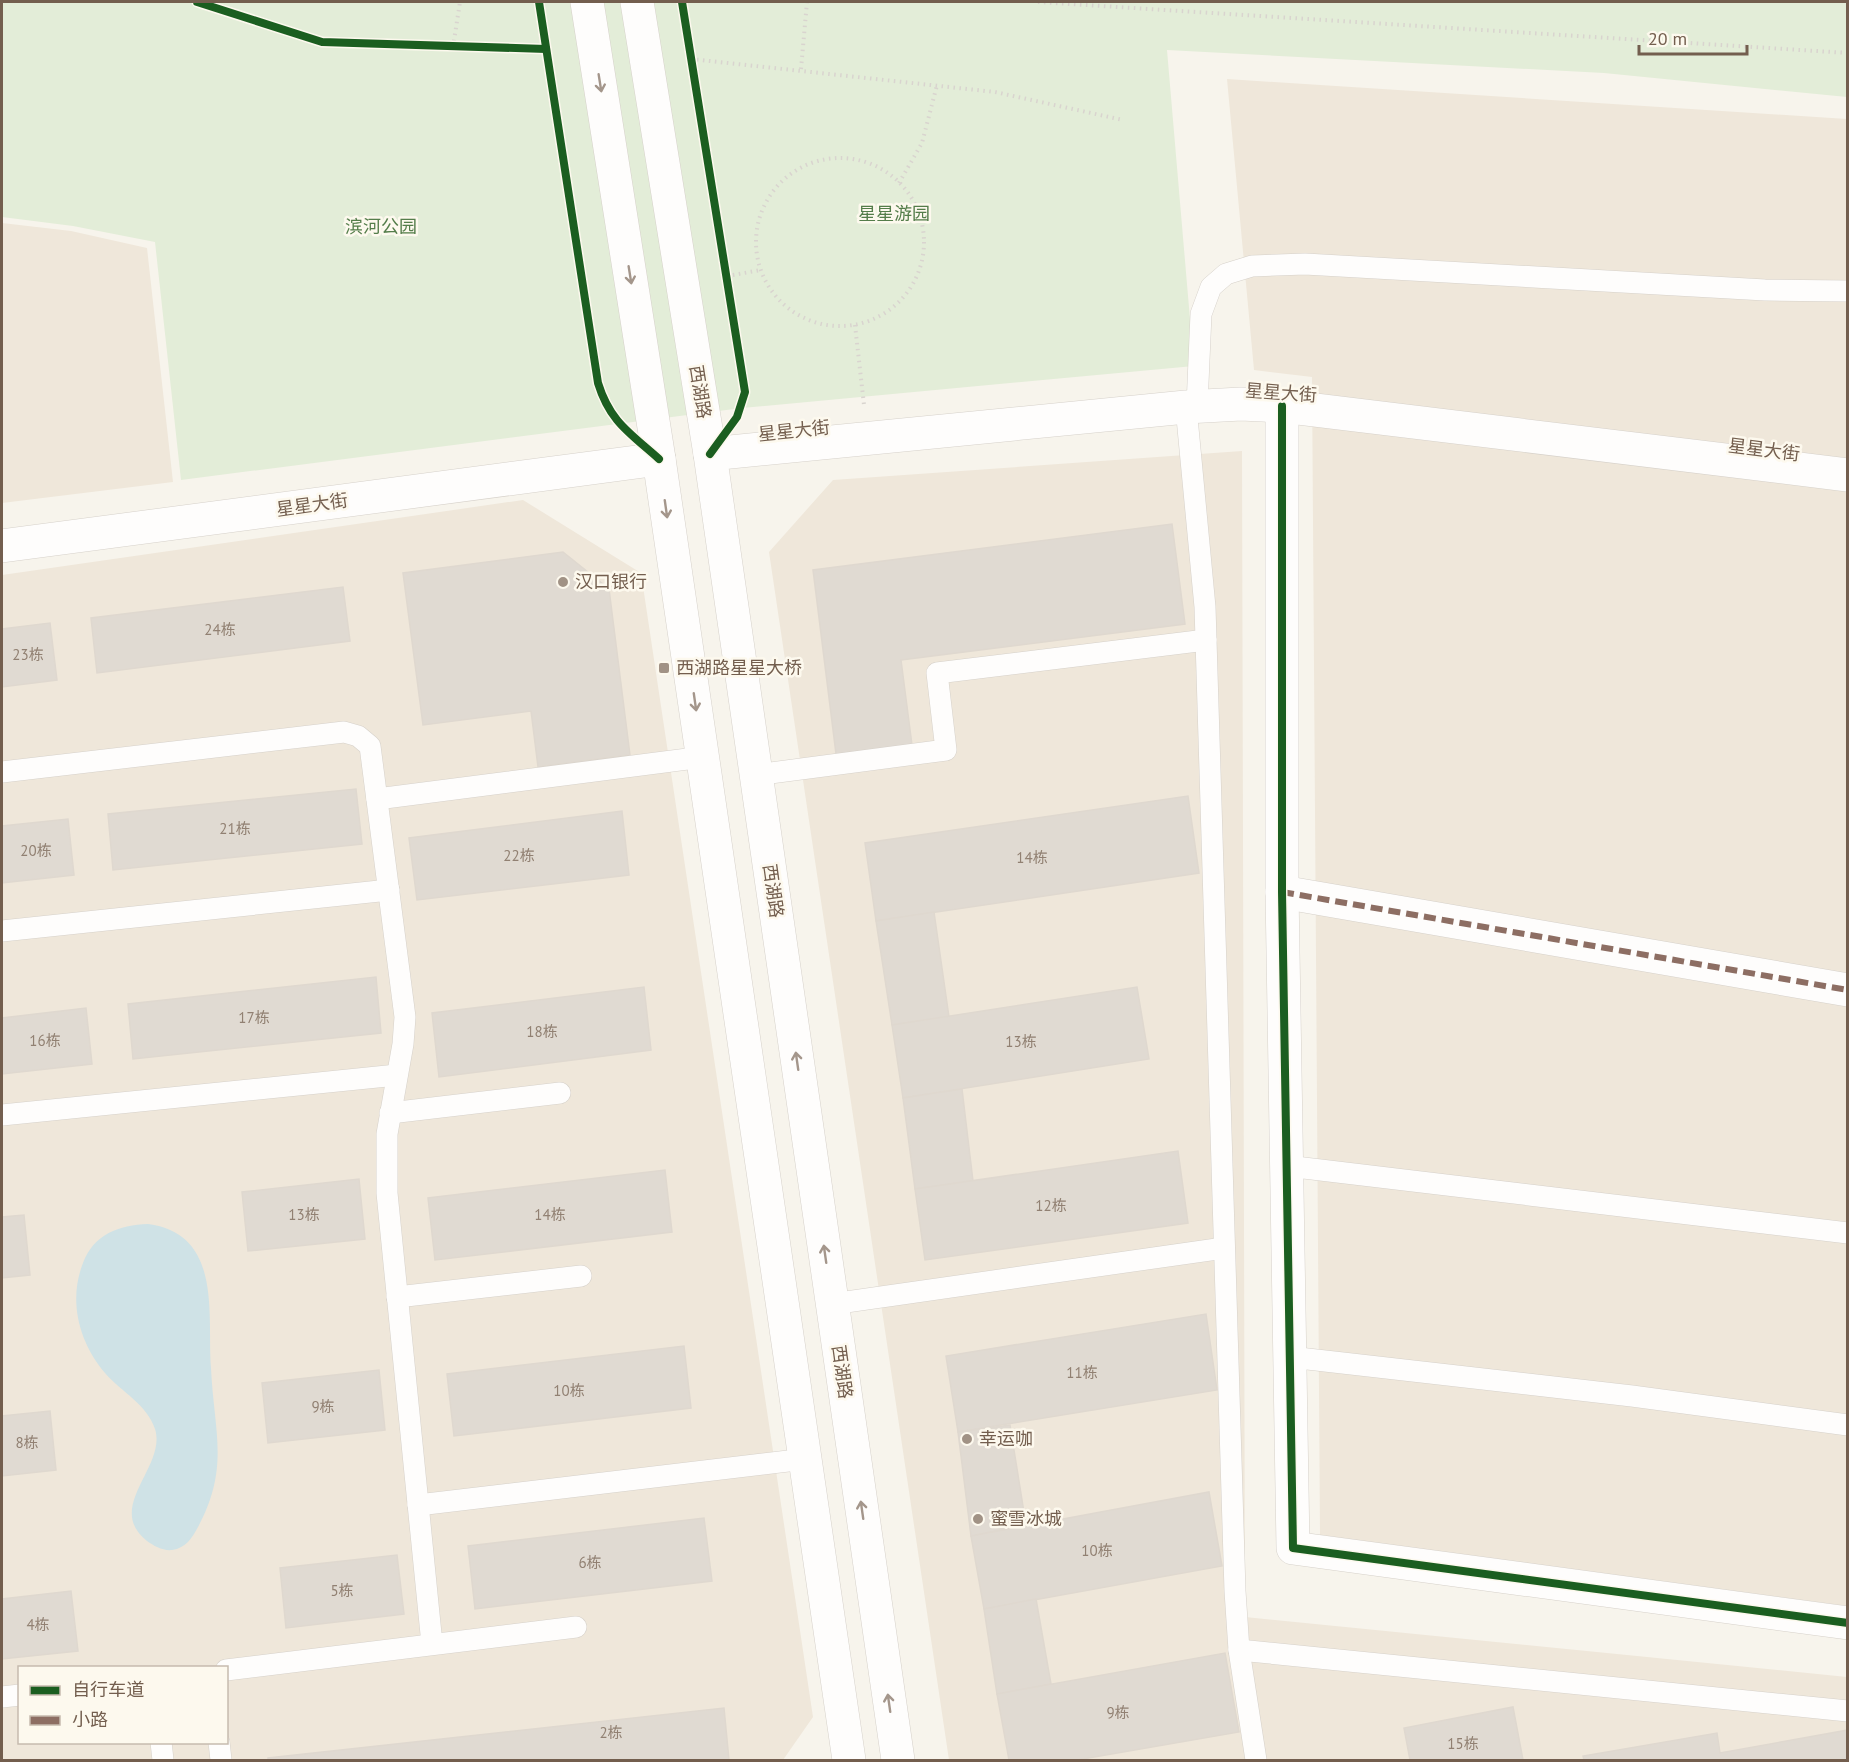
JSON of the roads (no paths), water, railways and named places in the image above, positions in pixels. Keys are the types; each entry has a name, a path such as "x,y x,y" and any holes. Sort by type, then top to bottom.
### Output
{"street":[{"name":"西湖路","path":"639,12 710,454 898,1761"},
{"path":"589,13 659,459 849,1761"},
{"name":"星星大街","path":"710,454 1192,406 1282,406 1848,475"},
{"path":"1282,406 1282,892 1293,1548 1848,1623"},
{"name":"星星大街","path":"2,546 659,459"},
{"path":"1282,892 1848,990"}],"lane":[{"path":"1256,1761 1239,1650 1235,1591 1206,640 1192,406 1201,314 1211,287 1226,274 1252,266 1305,264 1765,290 1848,291"},
{"path":"756,775 946,750 937,673 1206,640"},
{"path":"2,772 344,732 358,736 370,746 405,1017 390,1113 387,1193 432,1644"},
{"path":"377,799 703,757"},
{"path":"2,931 389,890"},
{"path":"2,1115 397,1075"},
{"path":"390,1113 560,1093"},
{"path":"1287,1166 1848,1233"},
{"path":"832,1304 1224,1248"},
{"path":"397,1297 581,1276"},
{"path":"1290,1357 1632,1396 1848,1425"},
{"path":"418,1505 805,1459"},
{"path":"228,1670 576,1627"},
{"path":"1239,1650 1848,1711"},
{"path":"2,1697 18,1695"},
{"path":"160,1744 163,1761"},
{"path":"219,1744 221,1761"}],"place":[{"name":"汉口银行","path":"563,582"},
{"name":"西湖路星星大桥","path":"664,668"},
{"name":"幸运咖","path":"967,1439"},
{"name":"蜜雪冰城","path":"978,1519"}],"park label":[{"name":"星星游园","path":"894,214"},
{"name":"滨河公园","path":"381,227"}]}
